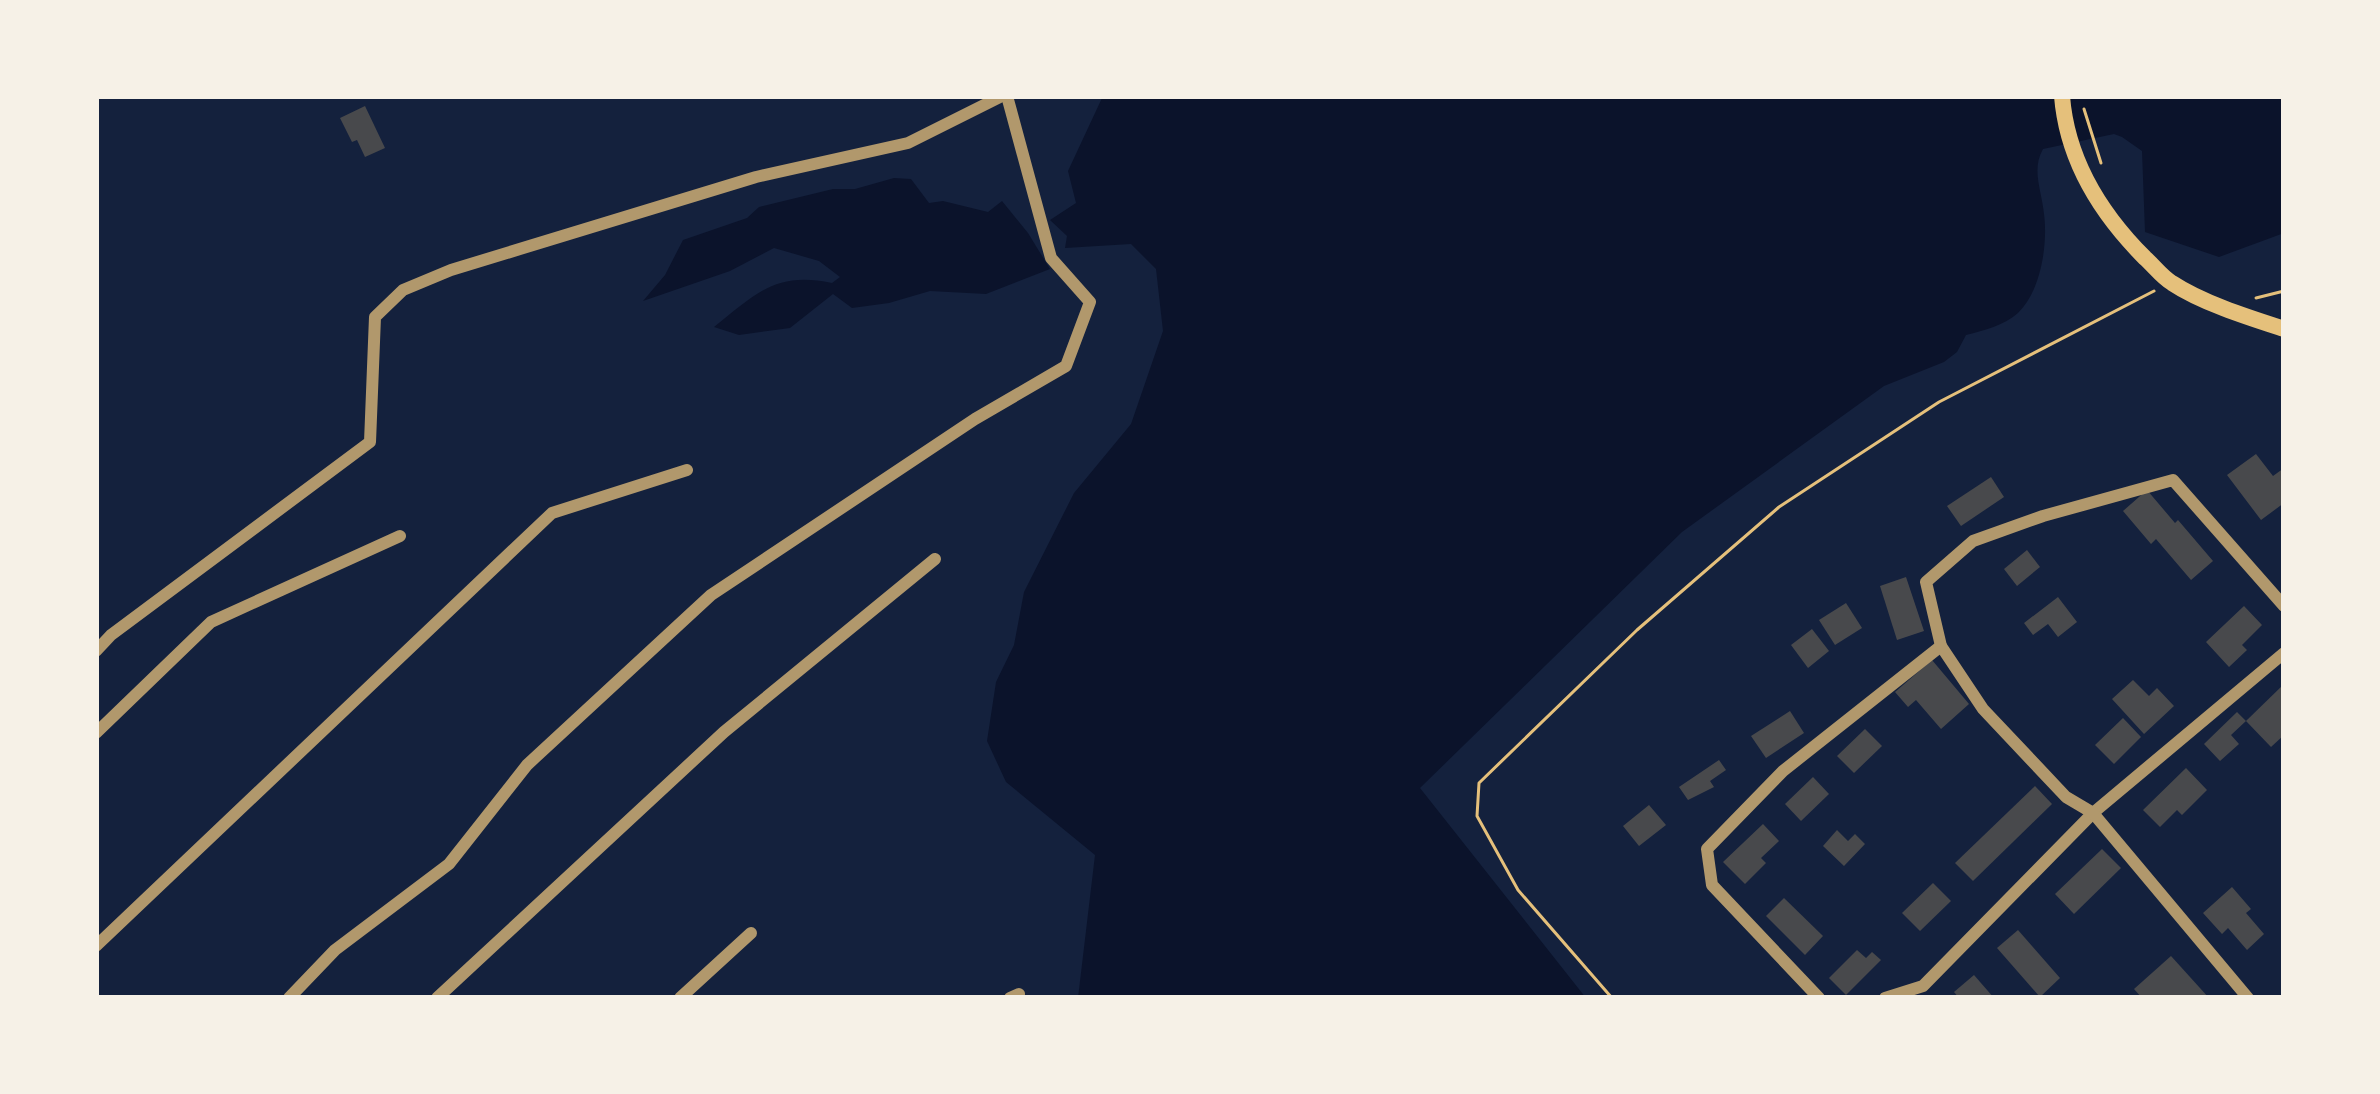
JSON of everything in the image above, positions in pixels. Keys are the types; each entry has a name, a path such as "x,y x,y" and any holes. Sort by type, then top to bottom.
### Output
{"main road":[{"path":"2062,96 2078,159 2117,230 2171,283 2284,329"}],"street":[{"path":"96,651 111,635 370,442 375,317 404,290 451,271 756,177 908,143 1005,96 1052,258 1090,302 1066,367 976,419 711,595 527,765 449,863 335,950 289,998"},
{"path":"96,946 552,513 687,470"},
{"path":"2248,998 2093,813 2066,797 1983,709 1941,646 1926,582 1973,541 2173,480 2284,605"},
{"path":"96,733 211,622 400,536"},
{"path":"437,998 724,732 935,559"},
{"path":"1819,998 1712,885 1707,849 1783,771 1941,646"},
{"path":"1885,998 1923,986 2093,813 2284,653"},
{"path":"680,998 751,934"},
{"path":"1923,986 1934,998"}],"path":[{"path":"2080,96 2100,160"},
{"path":"1612,998 1518,890 1477,816 1479,783 1637,629 1779,507 1939,402 2171,283"},
{"path":"2247,301 2282,292"}],"water":[{"path":"1107,96 2284,96 2284,233 2219,257 2145,232 2142,151 2114,134 2043,149 2038,173 2044,253 2032,292 2018,313 1966,335 1957,352 1944,362 1884,386 1682,532 1420,788 1586,998 1078,998 1095,855 1006,782 987,741 996,682 1014,645 1024,592 1074,493 1131,424 1163,331 1156,269 1131,244 1065,248 1067,236 1050,220 1076,203 1068,171"},
{"path":"894,178 911,179 929,203 943,201 988,212 1002,201 1050,269 986,294 930,291 852,308 833,294 790,328 739,335 714,327 767,288 795,280 832,283 840,277 819,261 774,248 730,271 643,301 665,275 683,240 747,218 759,207"}],"building":[{"path":"365,106 385,148 365,157 340,118"},
{"path":"2256,454 2273,476 2284,468 2284,503 2261,520 2227,475"},
{"path":"1991,477 2004,497 1961,526 1947,506"},
{"path":"2147,490 2213,561 2191,580 2156,539 2151,544 2123,511"},
{"path":"2027,550 2040,567 2017,586 2004,569"},
{"path":"1906,577 1924,631 1897,640 1880,586"},
{"path":"2058,597 2077,622 2058,637 2048,624 2033,635 2024,623"},
{"path":"1846,603 1862,628 1835,645 1819,620"},
{"path":"2244,606 2262,625 2242,645 2247,650 2229,667 2206,642"},
{"path":"1812,629 1829,651 1808,668 1791,645"},
{"path":"1932,660 1969,704 1941,729 1916,700 1908,707 1895,692"},
{"path":"2133,680 2149,696 2157,688 2174,706 2144,734 2112,699"},
{"path":"2284,684 2284,735 2271,747 2246,721"},
{"path":"1790,711 1804,733 1766,758 1751,736"},
{"path":"2237,712 2246,721 2231,735 2239,744 2220,761 2204,744"},
{"path":"2123,718 2141,737 2114,764 2095,745"},
{"path":"1865,729 1882,746 1854,773 1837,756"},
{"path":"1719,760 1726,770 1710,781 1714,787 1688,800 1679,787"},
{"path":"2186,768 2207,790 2182,815 2177,810 2160,827 2143,810"},
{"path":"1813,777 1829,794 1801,821 1785,804"},
{"path":"2035,786 2052,804 1973,881 1955,863"},
{"path":"1649,805 1666,825 1639,846 1623,826"},
{"path":"1763,824 1779,841 1745,884 1723,862"},
{"path":"1837,830 1848,841 1855,834 1865,844 1844,866 1823,846"},
{"path":"2102,849 2121,868 2074,914 2055,894"},
{"path":"1933,883 1951,901 1920,931 1902,913"},
{"path":"2232,887 2264,934 2247,950 2228,928 2222,934 2203,913"},
{"path":"1784,898 1823,936 1805,955 1766,916"},
{"path":"2018,930 2060,978 2040,997 1997,948"},
{"path":"1857,950 1866,958 1872,952 1881,960 1846,995 1829,978"},
{"path":"2171,956 2209,998 2142,998 2134,989"},
{"path":"1974,975 1994,998 1959,998 1954,992"}]}
